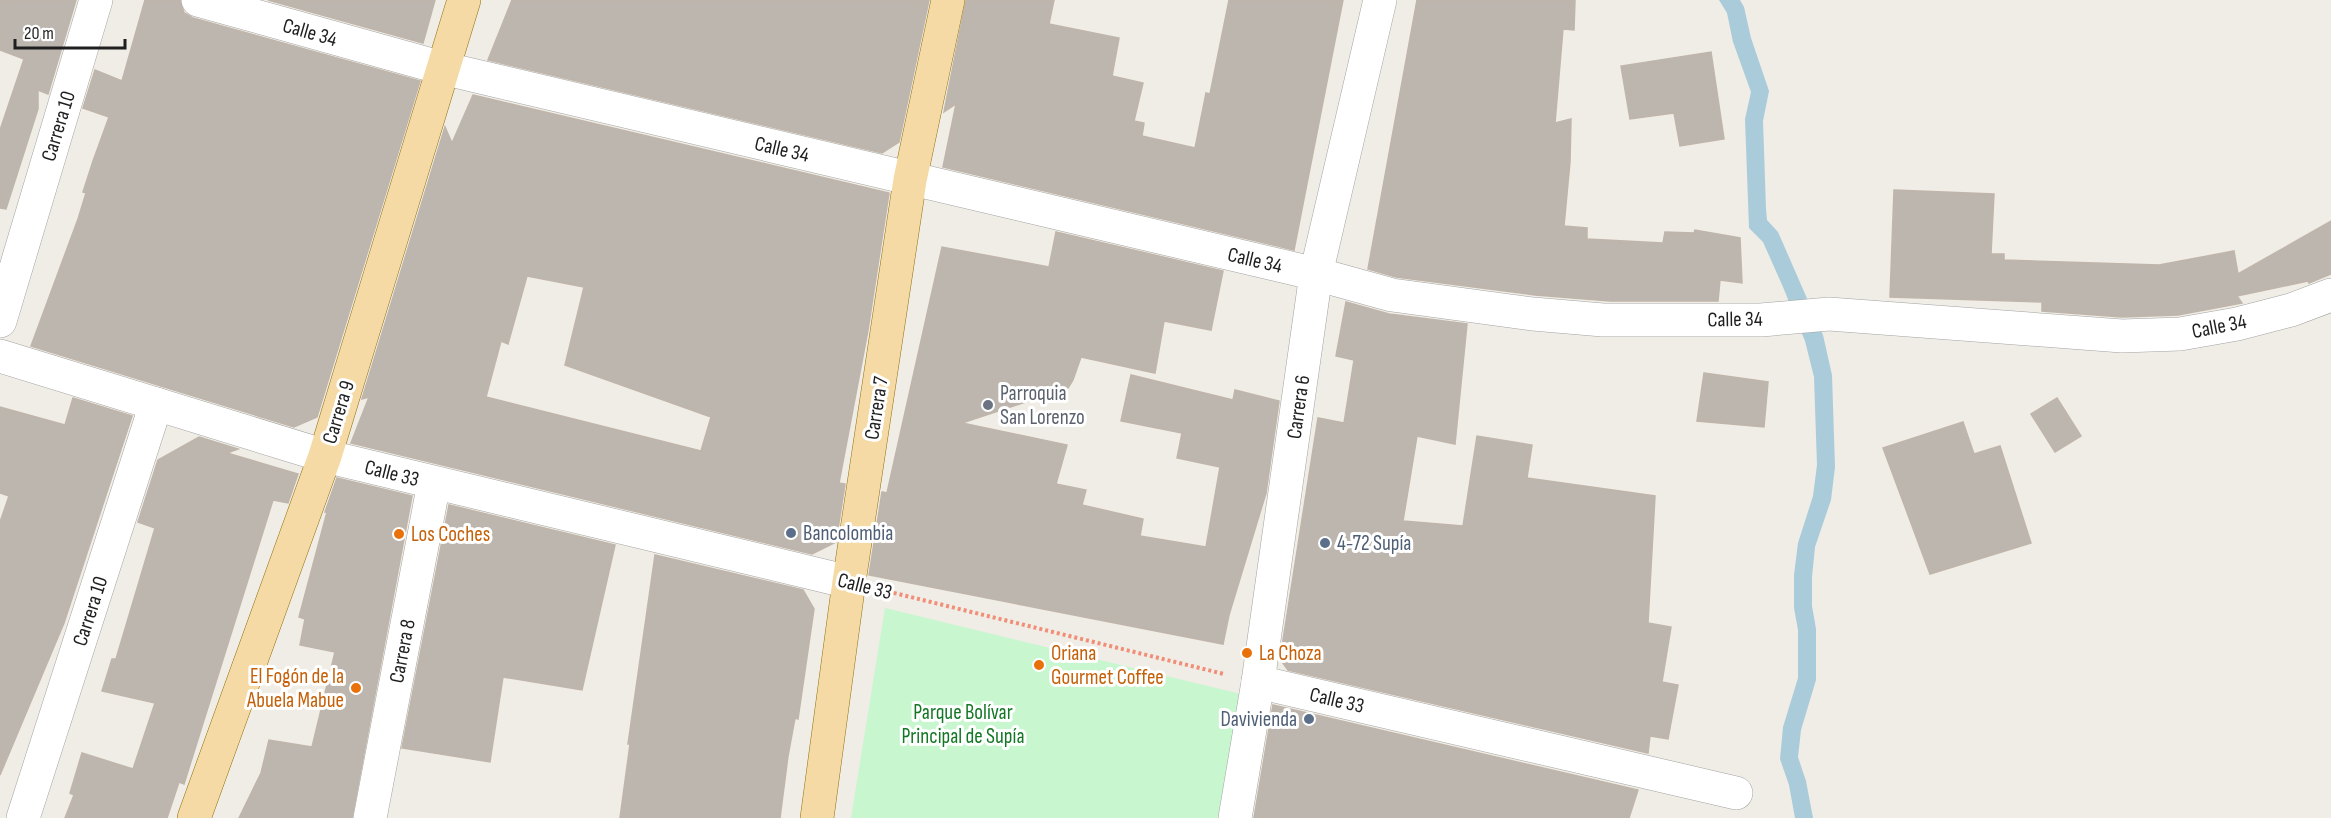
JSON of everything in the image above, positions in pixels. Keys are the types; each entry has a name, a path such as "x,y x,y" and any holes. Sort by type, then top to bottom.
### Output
{"main road":[{"name":"Carrera 9","path":"194,818 325,456 464,0"},
{"name":"Carrera 7","path":"817,818 849,582 910,180 948,0"}],"street":[{"name":"Carrera 10","path":"0,321 96,0"},
{"name":"Calle 34","path":"198,0 442,68 1317,274 1392,295 1533,314 1603,320 1761,320 1829,314 2122,336 2180,334 2237,324 2291,310 2331,295"},
{"name":"Carrera 6","path":"1236,818 1317,274 1380,0"},
{"name":"Calle 33","path":"0,356 325,456 849,582"},
{"name":"Carrera 10","path":"23,818 156,404"},
{"name":"Carrera 8","path":"370,818 434,483"},
{"name":"Calle 33","path":"1258,682 1736,793"}],"path":[{"name":"Calle 33","path":"849,582 1258,682"}],"green space":[{"name":"Parque Bolívar Principal de Supía","path":"885,608 1245,695 1223,818 851,818"}],"water":[{"path":"1719,0 1740,0 1744,7 1751,38 1769,91 1763,121 1767,220 1778,232 1823,335 1832,375 1835,467 1831,500 1815,547 1812,606 1816,629 1816,680 1801,730 1798,757 1806,781 1813,818 1795,818 1789,785 1780,759 1783,727 1798,678 1798,630 1794,608 1794,575 1798,543 1813,496 1817,465 1814,377 1805,341 1783,287 1763,242 1749,228 1745,119 1751,92 1733,42 1727,13"}],"building":[{"path":"0,0 76,0 48,94 38,90 38,109 6,209 0,208 0,130 24,59 0,50"},
{"path":"145,0 180,0 184,13 193,18 420,81 317,417 294,427 31,346 78,219 86,193 83,192 109,117 83,108 95,70 122,81"},
{"path":"268,0 435,0 423,43"},
{"path":"512,0 929,0 899,142 882,153 488,60"},
{"path":"966,0 1054,0 1049,24 1119,38 1112,76 1143,83 1134,121 1144,123 1142,136 1195,148 1206,93 1210,94 1229,0 1343,0 1294,250 943,167 956,104 944,112"},
{"path":"1417,0 1575,0 1574,30 1563,29 1555,123 1571,119 1570,162 1564,226 1587,228 1587,239 1663,243 1665,232 1694,233 1695,230 1740,238 1742,283 1720,280 1718,301 1610,301 1535,295 1396,277 1368,269"},
{"path":"1711,52 1724,139 1680,146 1674,113 1630,119 1621,66"},
{"path":"473,95 889,193 868,330 839,483 845,484 836,542 812,554 351,443 369,397 362,399 445,127 452,143","holes":["527,276 584,287 565,365 711,417 701,451 486,397 501,341 508,344"]},
{"path":"1894,190 1994,194 1991,254 2004,254 2004,260 2159,265 2234,251 2238,274 2331,221 2331,274 2309,283 2308,281 2237,296 2242,303 2178,315 2122,317 2042,311 2042,302 1890,297"},
{"path":"1056,232 1223,271 1211,330 1164,321 1155,373 1081,357 1068,388 962,423 1067,445 1056,484 1086,490 1082,505 1143,519 1140,536 1206,547 1220,467 1177,458 1182,433 1121,421 1131,375 1233,400 1235,390 1279,401 1266,493 1229,615 1223,644 869,575 882,492 887,493 942,247 1049,267"},
{"path":"1346,302 1389,314 1467,324 1455,444 1417,436 1403,521 1463,526 1477,436 1532,445 1527,478 1655,496 1648,623 1671,627 1662,682 1678,685 1668,739 1650,736 1648,753 1288,670 1280,659 1318,418 1344,423 1354,360 1336,356"},
{"path":"1704,373 1768,382 1764,427 1697,421"},
{"path":"73,398 132,416 64,623 0,775 0,522 9,496 0,493 0,407 65,425"},
{"path":"2057,398 2081,436 2055,452 2031,414"},
{"path":"1963,422 1974,454 2000,446 2031,543 1930,574 1883,448"},
{"path":"199,437 238,449 227,453 298,474 288,503 273,500 184,784 179,782 167,818 65,818 74,795 70,793 82,753 133,769 155,703 102,691 112,659 116,659 155,528 138,522 158,460"},
{"path":"337,478 412,496 352,818 239,818 261,773 269,740 312,747 335,652 300,645 305,619 299,617 327,512 325,512"},
{"path":"449,505 615,545 582,690 503,677 490,762 402,748"},
{"path":"655,555 803,590 814,609 798,719 795,718 788,756 780,818 620,818 630,744 628,744"},
{"path":"1273,705 1638,790 1629,818 1254,818"}],"place":[{"name":"Parroquia San Lorenzo","path":"988,405"},
{"name":"Bancolombia","path":"791,533"},
{"name":"Los Coches","path":"399,534"},
{"name":"4-72 Supía","path":"1325,543"},
{"name":"La Choza","path":"1247,653"},
{"name":"Oriana Gourmet Coffee","path":"1039,665"},
{"name":"El Fogón de la Abuela Mabue","path":"356,688"},
{"name":"Davivienda","path":"1309,719"}]}
